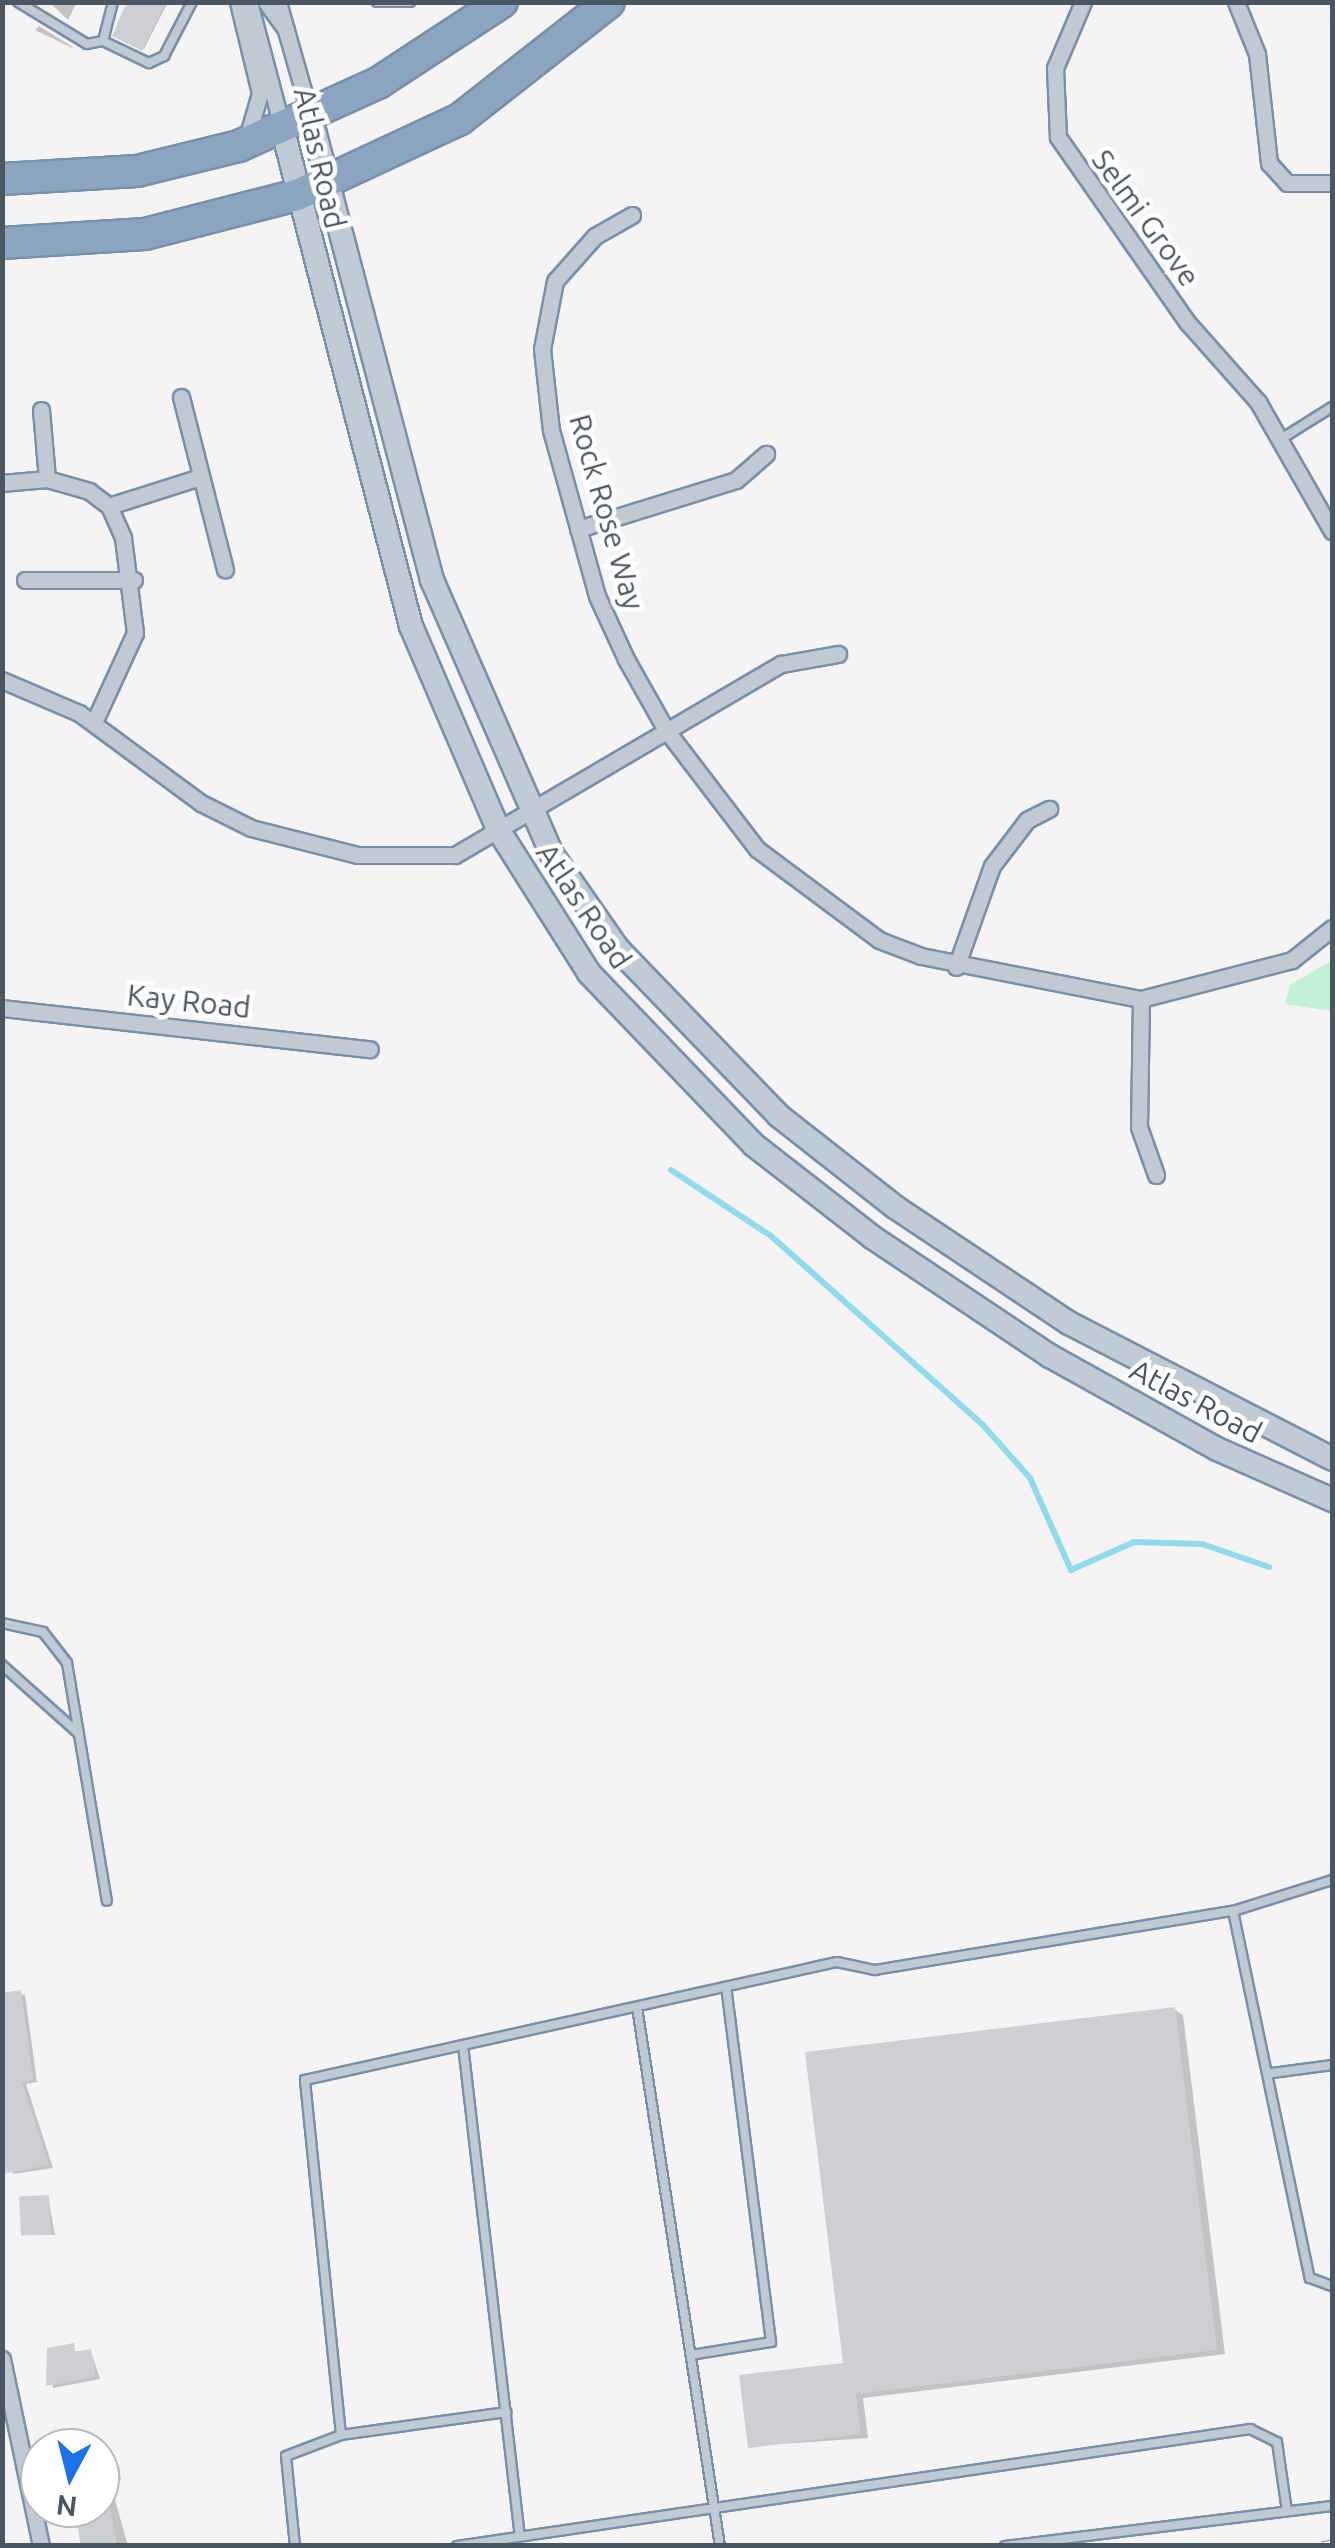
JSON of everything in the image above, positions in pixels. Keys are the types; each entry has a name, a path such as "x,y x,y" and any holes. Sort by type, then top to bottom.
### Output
{"highway":[{"path":"2,179 137,171 239,146 310,114 502,2"},
{"path":"2,243 145,234 297,195 476,109 608,2"}],"street":[{"name":"Atlas Road","path":"238,2 260,94 256,124 239,146"},
{"name":"Atlas Road","path":"249,2 410,626 499,830 588,973 754,1145 1050,1356 1217,1450 1332,1500"},
{"name":"Atlas Road","path":"266,2 286,30"},
{"name":"Atlas Road","path":"278,2 432,580 532,812 618,949 780,1116 1069,1323 1332,1459"},
{"name":"Selmi Grove","path":"1083,2 1055,68 1058,137 1281,438 1332,531"},
{"path":"1236,2 1257,54 1269,163 1287,183 1332,182"},
{"name":"Rock Rose Way","path":"632,215 577,252 544,314 551,430 610,625 666,730 729,818 800,886 879,940 956,967 1141,999 1292,960 1332,928"},
{"path":"181,398 197,478 225,569"},
{"path":"41,410 47,479"},
{"path":"578,529 736,480 766,454"},
{"path":"2,483 47,479 109,506 197,478"},
{"path":"94,722 135,633 134,580 109,506"},
{"path":"24,580 134,580"},
{"path":"2,680 94,722 201,804 311,847 455,855 781,664 838,654"},
{"path":"956,967 992,866 1027,820 1049,810"},
{"path":"1141,999 1139,1127 1156,1175"},
{"name":"Kay Road","path":"2,1008 370,1050"},
{"path":"2,2359 41,2546"}],"lane":[{"path":"18,2 87,44 102,41 137,62 160,59 192,2"},
{"path":"102,41 113,2"},
{"path":"377,2 410,2"},
{"path":"1281,438 1332,408"},
{"path":"2,1623 57,1642 78,1732 107,1901"},
{"path":"2,1665 78,1732"},
{"path":"341,2435 303,2084 837,1962 875,1970 1233,1911 1332,1880"},
{"path":"1233,1911 1272,2073 1310,2278 1332,2286"},
{"path":"691,2355 771,2342 726,1987"},
{"path":"637,2007 720,2546"},
{"path":"463,2045 520,2535"},
{"path":"1272,2073 1332,2065"},
{"path":"295,2546 286,2456 341,2435 506,2412"},
{"path":"457,2546 714,2502 1250,2429 1277,2442 1287,2511"},
{"path":"1005,2546 1332,2506"}],"green space":[{"path":"1332,960 1332,1011 1285,1004 1290,985"}],"building":[{"path":"127,2 166,2 142,51 112,36"},
{"path":"21,1990 33,2080 22,2082 49,2165 2,2174 2,1993"},
{"path":"1175,2007 1217,2350 856,2394 861,2434 748,2448 739,2375 843,2363 805,2052"},
{"path":"49,2195 51,2234 21,2236 19,2197"},
{"path":"74,2343 75,2352 91,2349 96,2377 46,2386 47,2348"},
{"path":"78,2528 114,2528 117,2546 81,2546"}],"waterway":[{"path":"671,1170 771,1236 983,1425 1030,1478 1071,1570 1134,1542 1202,1544 1269,1567"}],"railway":[{"path":"1322,2546 1332,2544"}]}
